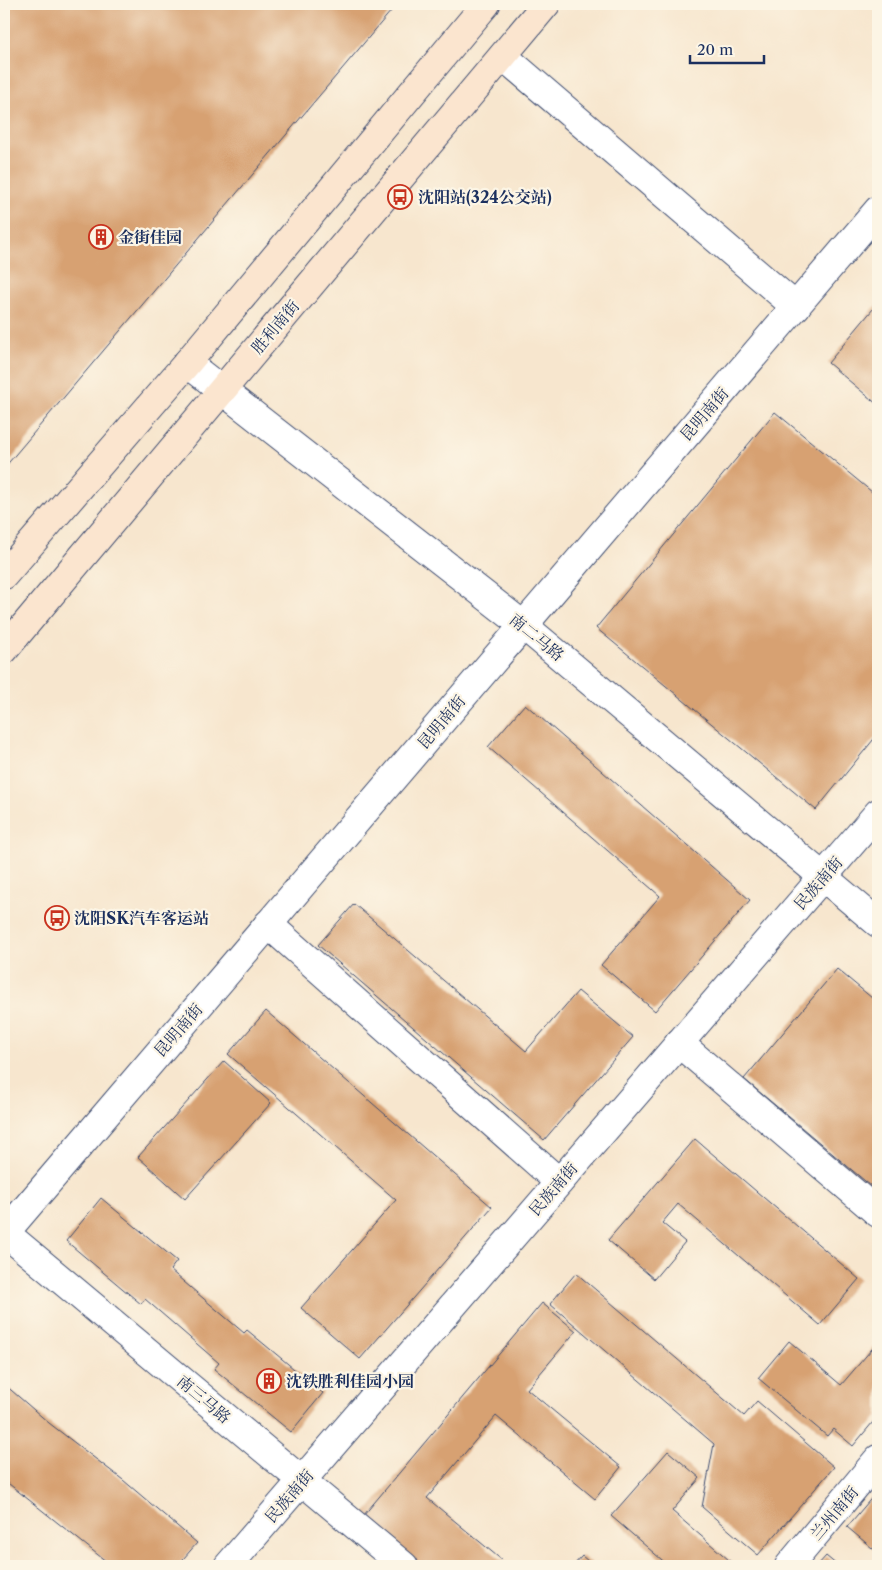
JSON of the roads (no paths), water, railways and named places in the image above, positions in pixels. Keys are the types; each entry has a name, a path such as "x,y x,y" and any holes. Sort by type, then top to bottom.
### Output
{"main road":[{"path":"4,575 187,363 486,4"},
{"name":"胜利南街","path":"4,650 546,4"}],"street":[{"path":"502,56 796,307"},
{"name":"昆明南街","path":"4,1233 878,210"},
{"name":"南二马路","path":"187,363 524,625 878,923"},
{"name":"民族南街","path":"228,1566 878,813"},
{"path":"268,924 559,1182"},
{"path":"679,1043 878,1213"},
{"name":"南三马路","path":"4,1233 404,1566"},
{"name":"兰州南街","path":"789,1566 878,1459"}],"place":[{"name":"沈阳站(324公交站)","path":"400,197"},
{"name":"金街佳园","path":"101,237"},
{"name":"沈阳SK汽车客运站","path":"57,918"},
{"name":"沈铁胜利佳园小园","path":"269,1381"}]}
